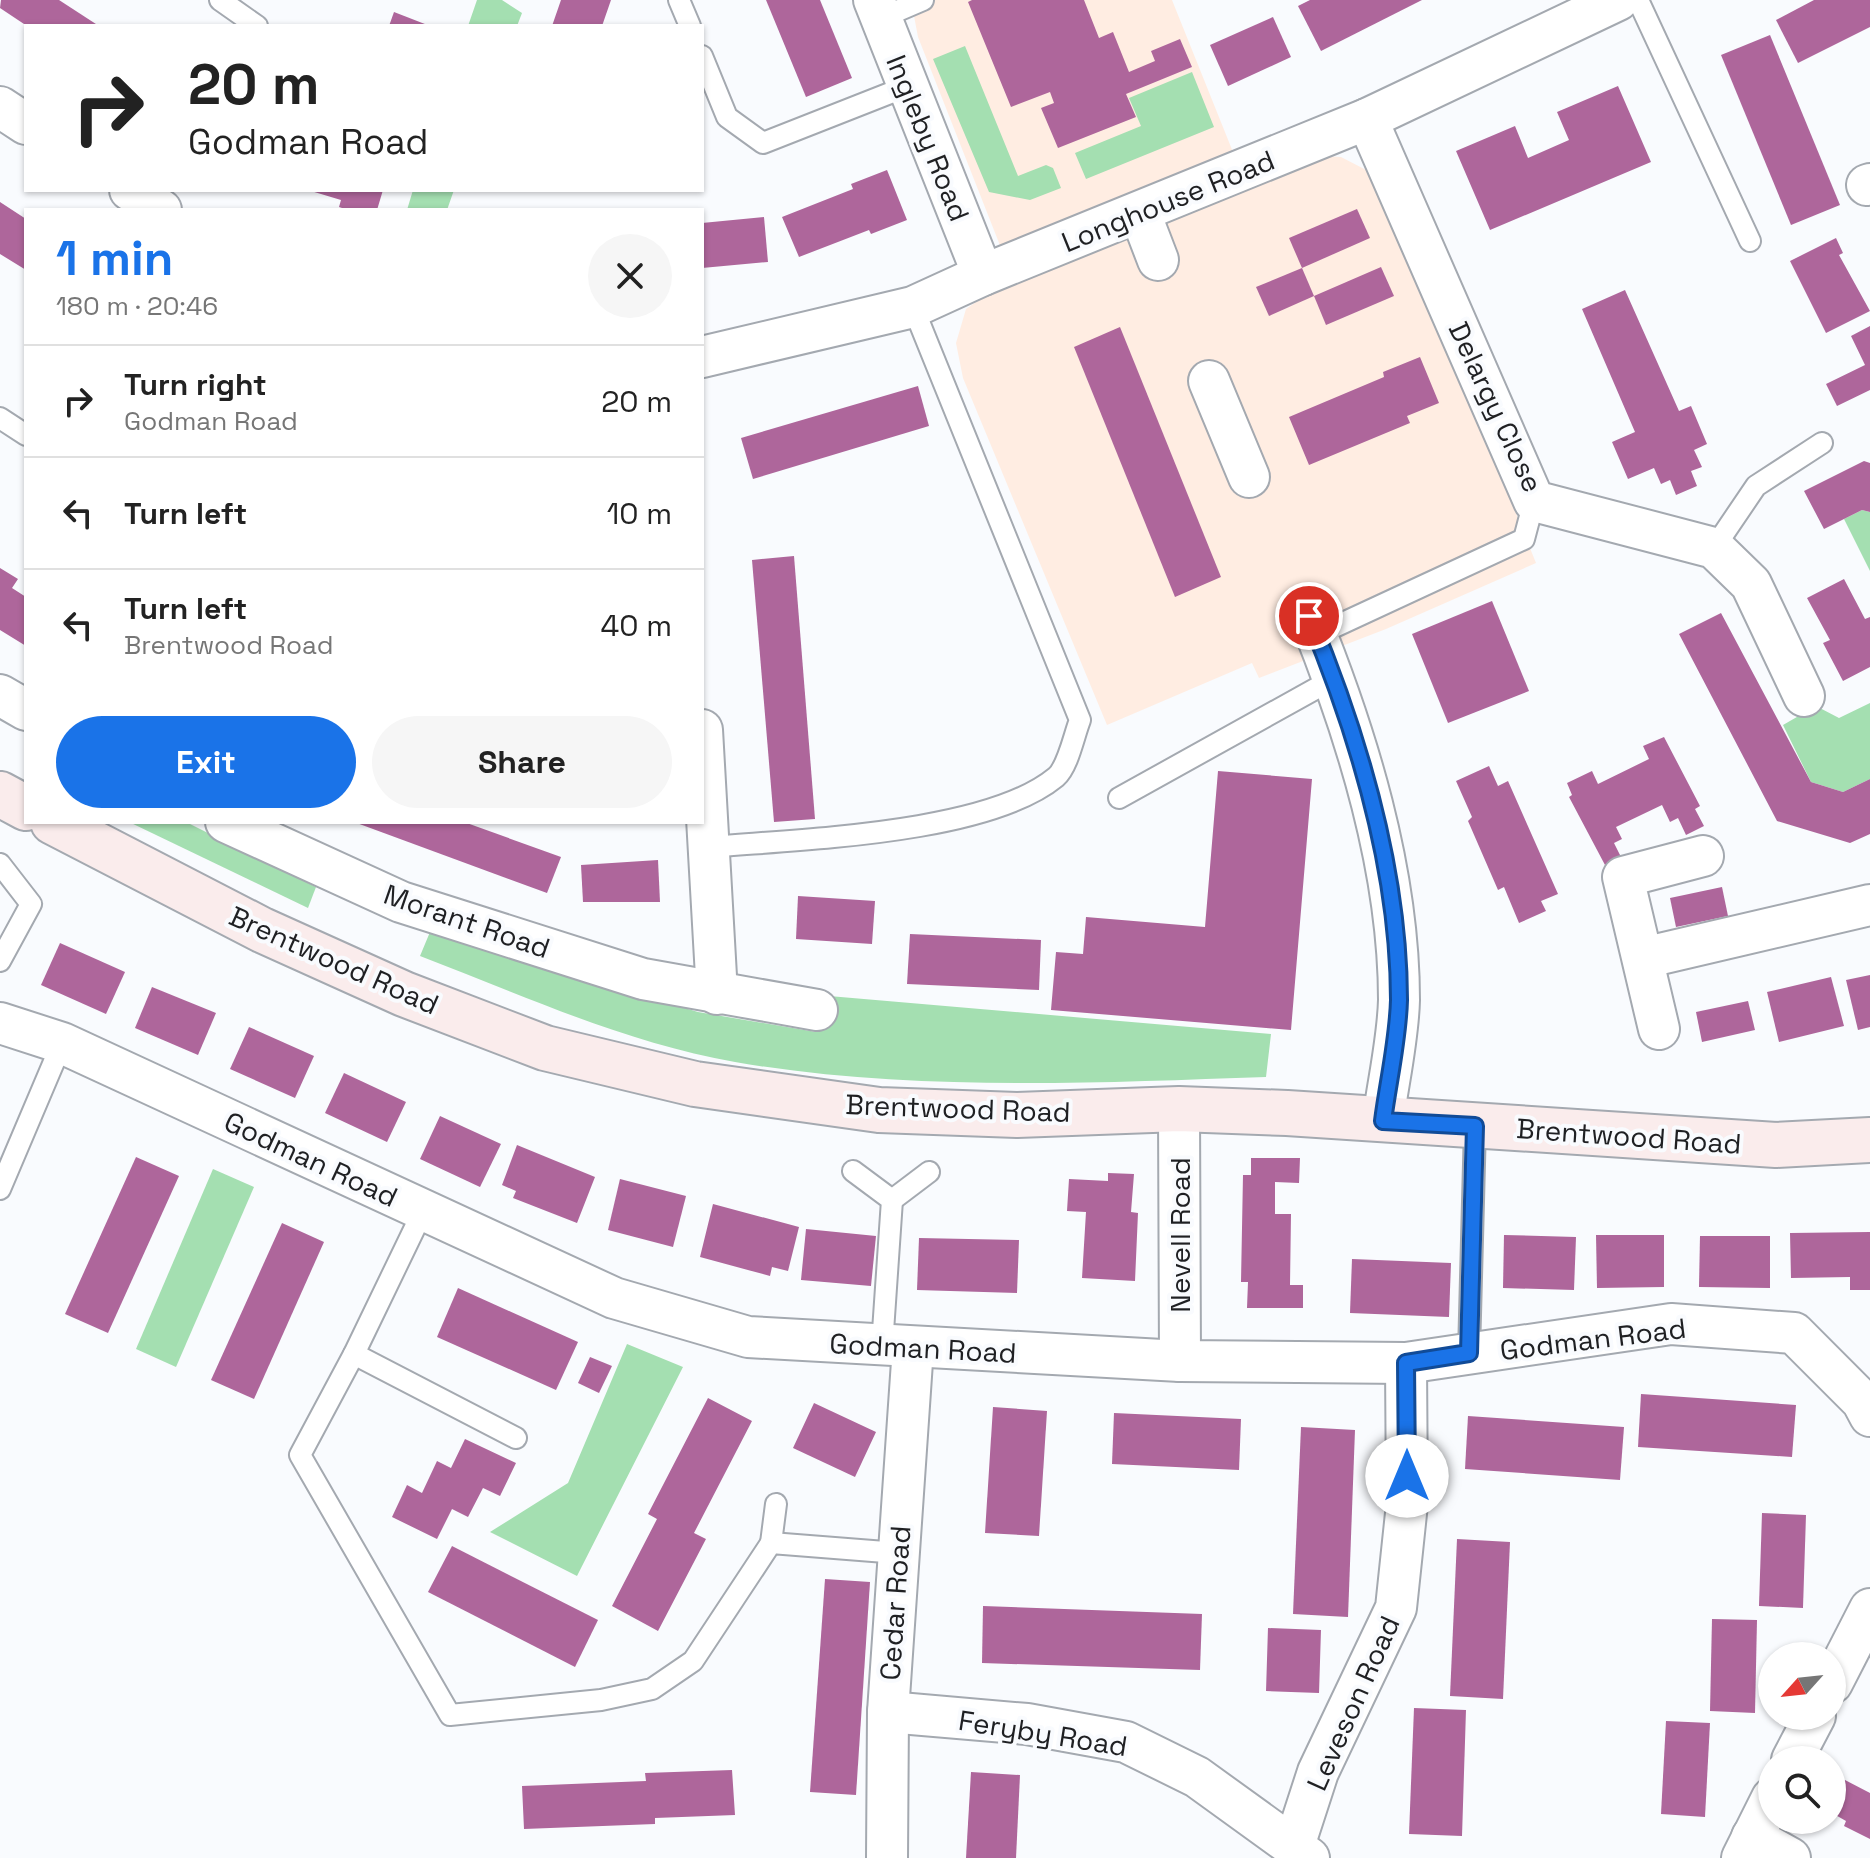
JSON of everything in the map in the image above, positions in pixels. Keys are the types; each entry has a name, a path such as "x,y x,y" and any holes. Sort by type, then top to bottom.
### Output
{"street":[{"name":"Longhouse Road","path":"704,357 913,307 983,275 1367,119 1618,0"},
{"name":"Ingleby Road","path":"877,9 983,275"},
{"path":"0,107 24,123"},
{"name":"Delargy Close","path":"1367,119 1534,501 1714,548 1751,584 1804,696"},
{"path":"133,192 158,208"},
{"path":"1140,213 1158,260"},
{"path":"1209,381 1249,477"},
{"path":"1313,626 1335,678 1366,775 1389,889 1399,1001 1383,1121"},
{"path":"0,695 24,709"},
{"path":"704,759 717,994"},
{"path":"0,794 24,807"},
{"name":"Brentwood Road","path":"57,824 262,930 404,994 545,1048 695,1084 879,1110 1017,1115 1179,1109 1776,1145 1870,1140"},
{"name":"Morant Road","path":"230,824 401,902 643,979 817,1010"},
{"path":"1659,1029 1623,877 1703,856"},
{"path":"1643,958 1870,905"},
{"name":"Godman Road","path":"0,1023 62,1043 423,1211 629,1302 748,1337 1180,1361 1406,1363 1671,1324 1794,1333 1867,1405"},
{"name":"Nevell Road","path":"1179,1109 1180,1361"},
{"name":"Cedar Road","path":"887,1858 888,1712 898,1553 897,1347"},
{"name":"Leveson Road","path":"1301,1853 1318,1772 1396,1608 1407,1504 1406,1363"},
{"path":"1846,1656 1870,1609"},
{"name":"Feryby Road","path":"888,1712 1027,1724 1126,1742 1197,1777 1301,1853"},
{"path":"1758,1825 1747,1847 1790,1858"}],"lane":[{"path":"220,0 254,24"},
{"path":"679,0 689,24"},
{"path":"877,9 923,0"},
{"path":"1638,0 1750,241"},
{"path":"704,61 727,117 763,143 908,86"},
{"path":"710,847 886,831 1009,805 1059,775 1070,748 1080,720 913,307"},
{"path":"0,418 24,434"},
{"path":"1714,548 1756,486 1822,443"},
{"path":"1313,626 1524,539 1534,501"},
{"path":"1119,798 1335,678"},
{"path":"0,864 31,904 0,961"},
{"path":"0,1189 62,1043"},
{"path":"1469,1353 1475,1126"},
{"path":"853,1171 892,1200"},
{"path":"892,1200 929,1172"},
{"path":"892,1200 897,1347"},
{"path":"423,1211 354,1354 300,1455 450,1715 601,1700 652,1689 693,1661 771,1543 776,1504"},
{"path":"354,1354 516,1438"},
{"path":"771,1543 898,1553"}],"shaded area":[{"path":"911,0 1172,0 1247,187 1321,156 1341,157 1372,173 1433,307 1536,563 1386,629 1259,678 1252,663 1107,725 963,378 956,343 966,309 993,290 1014,281 918,37"}],"green space":[{"path":"477,0 502,0 522,13 518,24 469,24"},
{"path":"965,46 1018,176 1046,165 1053,168 1061,188 1030,200 989,192 933,59"},
{"path":"1192,72 1214,127 1086,179 1075,153 1141,126 1129,98"},
{"path":"412,192 453,192 448,208 408,208"},
{"path":"1862,510 1870,512 1870,571 1844,519"},
{"path":"1870,703 1870,779 1843,792 1811,782 1783,725 1816,706 1839,718"},
{"path":"133,824 190,824 316,887 308,908"},
{"path":"430,932 698,1012 816,1032 829,996 1271,1034 1266,1077 1067,1083 933,1082 801,1072 735,1062 694,1054 614,1030 420,956"},
{"path":"213,1169 254,1187 176,1367 136,1349"},
{"path":"627,1344 683,1367 577,1576 490,1532 568,1483"}],"building":[{"path":"1,0 59,0 96,24 24,24 0,8"},
{"path":"561,0 611,0 603,24 553,24"},
{"path":"766,0 820,0 852,78 806,97"},
{"path":"1084,0 1099,38 1113,32 1129,72 1155,61 1151,51 1180,39 1192,67 1126,94 1136,117 1058,148 1041,108 1054,103 1050,92 1011,107 968,2"},
{"path":"1310,0 1422,0 1321,51 1298,6"},
{"path":"1814,0 1870,0 1870,27 1798,63 1776,20"},
{"path":"394,12 425,24 390,24"},
{"path":"1273,17 1291,57 1228,86 1210,45"},
{"path":"1770,35 1840,205 1791,225 1721,55"},
{"path":"1618,86 1651,162 1490,230 1456,151 1515,126 1528,158 1569,140 1557,112"},
{"path":"887,170 907,220 871,234 869,230 799,257 782,217 853,189 851,184"},
{"path":"314,192 382,192 378,208 342,208 339,207 341,200"},
{"path":"0,202 24,218 24,269 0,254"},
{"path":"1357,209 1370,238 1302,268 1289,238"},
{"path":"764,217 768,262 704,268 704,223"},
{"path":"1836,238 1843,253 1839,255 1870,311 1826,333 1790,261"},
{"path":"1381,267 1394,296 1326,325 1314,296"},
{"path":"1302,268 1314,296 1269,316 1256,287"},
{"path":"1625,290 1679,411 1691,406 1707,444 1694,450 1702,467 1691,471 1697,486 1676,495 1670,480 1661,484 1654,468 1628,479 1612,442 1635,432 1582,309"},
{"path":"1870,326 1870,390 1837,406 1826,384 1865,365 1851,336"},
{"path":"1120,327 1221,577 1175,597 1074,347"},
{"path":"1420,357 1439,403 1407,416 1410,423 1309,465 1289,417 1384,377 1383,372"},
{"path":"918,386 929,426 753,479 741,438"},
{"path":"1864,461 1870,463 1870,512 1862,510 1824,529 1804,491"},
{"path":"794,556 815,819 774,822 752,560"},
{"path":"0,568 18,579 12,588 24,596 24,645 0,630"},
{"path":"1844,579 1865,619 1870,617 1870,667 1843,681 1823,643 1830,640 1807,598"},
{"path":"1492,601 1529,691 1448,723 1412,634"},
{"path":"1721,613 1811,782 1843,792 1870,779 1870,834 1850,843 1777,821 1679,634"},
{"path":"1664,737 1700,806 1695,809 1704,826 1686,835 1678,818 1670,822 1662,805 1616,827 1622,839 1614,843 1621,857 1605,865 1569,797 1572,795 1567,783 1592,771 1598,784 1649,759 1643,746"},
{"path":"1489,766 1498,786 1508,781 1558,894 1541,901 1546,911 1519,923 1504,887 1498,890 1468,821 1472,817 1456,781"},
{"path":"1218,771 1312,779 1291,1030 1051,1010 1056,952 1083,954 1086,917 1205,927"},
{"path":"359,824 470,824 561,857 547,893"},
{"path":"658,860 660,902 583,902 581,865"},
{"path":"1722,887 1728,916 1676,927 1670,898"},
{"path":"798,896 875,901 872,944 796,939"},
{"path":"910,934 1041,940 1039,990 907,984"},
{"path":"60,943 125,972 106,1014 41,985"},
{"path":"1870,975 1870,1027 1858,1030 1846,980"},
{"path":"1831,977 1844,1026 1779,1042 1767,992"},
{"path":"152,987 216,1013 198,1055 135,1028"},
{"path":"1748,1001 1755,1030 1702,1042 1696,1012"},
{"path":"249,1027 314,1056 295,1098 230,1069"},
{"path":"344,1073 406,1102 387,1142 325,1113"},
{"path":"440,1116 501,1144 480,1187 420,1159"},
{"path":"517,1145 595,1177 577,1223 513,1198 516,1191 502,1185"},
{"path":"136,1157 179,1176 108,1333 65,1314"},
{"path":"1251,1158 1300,1158 1299,1183 1275,1182 1275,1214 1291,1214 1290,1285 1303,1285 1303,1308 1247,1308 1248,1282 1241,1282 1243,1175 1251,1175"},
{"path":"1108,1173 1134,1174 1131,1212 1138,1213 1135,1281 1082,1278 1086,1212 1067,1211 1069,1179 1108,1181"},
{"path":"620,1179 686,1196 673,1247 608,1230"},
{"path":"713,1204 799,1227 788,1271 772,1267 770,1276 700,1257"},
{"path":"282,1223 324,1242 254,1399 211,1380"},
{"path":"806,1229 876,1236 871,1286 801,1280"},
{"path":"1870,1232 1870,1290 1850,1290 1850,1277 1791,1278 1790,1233"},
{"path":"1504,1235 1576,1237 1574,1290 1503,1288"},
{"path":"1596,1235 1664,1235 1664,1287 1597,1288"},
{"path":"1700,1236 1770,1236 1770,1288 1699,1287"},
{"path":"919,1238 1019,1240 1017,1293 917,1290"},
{"path":"1352,1259 1451,1263 1449,1317 1350,1313"},
{"path":"458,1288 578,1342 556,1390 437,1337"},
{"path":"590,1357 612,1366 599,1393 578,1383"},
{"path":"1641,1394 1796,1405 1792,1457 1638,1447"},
{"path":"708,1398 752,1421 694,1533 706,1539 658,1631 612,1606 657,1519 648,1514"},
{"path":"814,1403 876,1432 855,1477 793,1448"},
{"path":"993,1407 1047,1411 1039,1536 985,1533"},
{"path":"1114,1413 1241,1419 1239,1470 1112,1464"},
{"path":"1468,1416 1624,1427 1620,1480 1465,1469"},
{"path":"1301,1427 1355,1430 1348,1617 1293,1614"},
{"path":"465,1439 516,1463 500,1496 483,1488 468,1517 452,1509 437,1539 392,1517 407,1485 422,1493 437,1461 451,1468"},
{"path":"1762,1513 1806,1515 1803,1608 1759,1606"},
{"path":"1457,1539 1510,1542 1503,1699 1450,1696"},
{"path":"452,1546 598,1620 575,1667 428,1592"},
{"path":"825,1579 870,1582 856,1795 810,1792"},
{"path":"983,1606 1202,1614 1200,1670 982,1663"},
{"path":"1712,1619 1757,1620 1755,1713 1710,1711"},
{"path":"1268,1628 1321,1630 1319,1693 1266,1691"},
{"path":"1414,1708 1466,1710 1462,1836 1409,1834"},
{"path":"1666,1721 1710,1723 1705,1817 1661,1814"},
{"path":"732,1770 735,1815 655,1818 655,1824 524,1829 522,1786 646,1781 645,1773"},
{"path":"971,1772 1020,1775 1016,1858 966,1858"},
{"path":"1846,1781 1870,1793 1870,1839 1846,1827"}],"route":[{"path":"1309,616 1335,678 1366,775 1389,889 1399,1001 1383,1121 1475,1126 1469,1353 1406,1363 1407,1476"}]}
